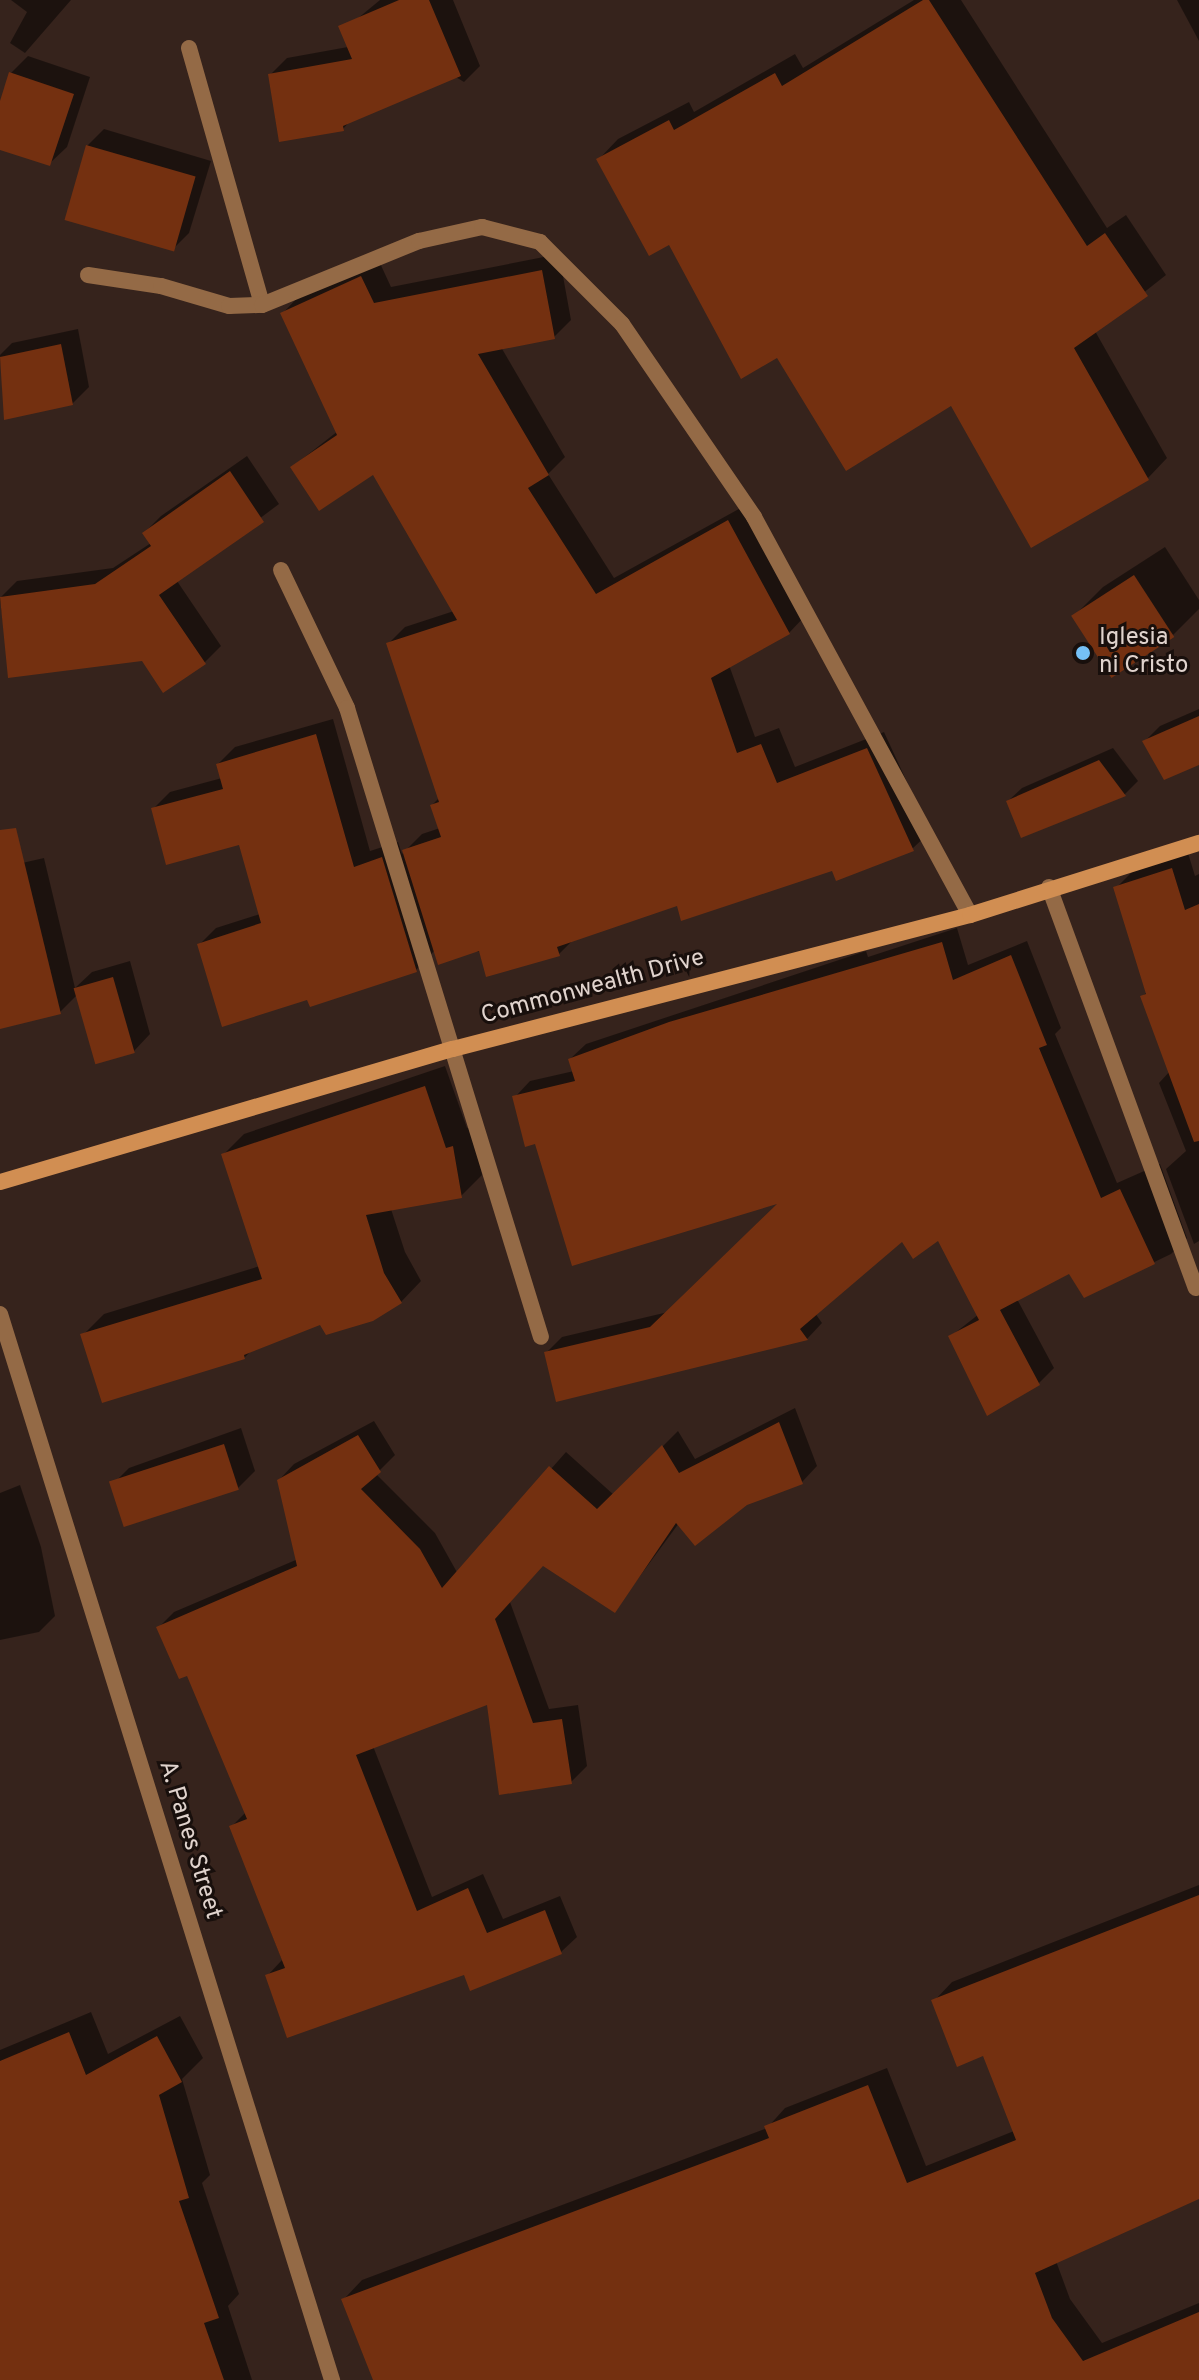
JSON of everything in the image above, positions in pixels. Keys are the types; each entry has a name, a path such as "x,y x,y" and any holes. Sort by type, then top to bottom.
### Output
{"street":[{"path":"189,48 262,305"},
{"path":"88,275 161,286 229,306 262,305 432,238 482,227 540,242 622,324 754,517 970,915"},
{"path":"281,570 347,708 541,1337"},
{"name":"Commonwealth Drive","path":"0,1182 453,1049 970,915 1049,887 1199,843"},
{"path":"1049,887 1196,1288"},
{"name":"A. Panes Street","path":"0,1314 332,2380"}],"building":[{"path":"399,0 429,0 461,76 343,126 344,131 279,142 268,74 352,59 338,26"},
{"path":"923,0 929,0 1087,246 1105,233 1148,296 1074,348 1149,480 1031,548 951,406 846,471 777,358 741,379 669,245 649,256 596,159 669,120 674,130 775,73 782,86"},
{"path":"9,72 74,94 50,166 0,150 0,101"},
{"path":"86,145 196,176 174,251 65,220"},
{"path":"542,270 555,339 478,354 549,475 528,488 596,594 728,520 790,634 711,678 737,753 761,744 777,783 867,748 914,851 836,881 832,871 681,921 677,906 557,947 560,956 486,977 479,951 438,965 402,850 441,837 430,805 439,802 386,643 457,620 373,475 319,511 290,467 337,435 280,313 361,276 374,303"},
{"path":"61,344 73,405 4,420 0,357"},
{"path":"230,471 264,522 159,595 206,664 163,693 142,661 8,678 0,597 95,584 151,546 142,533"},
{"path":"1134,575 1174,637 1111,678 1071,616"},
{"path":"1199,716 1199,765 1164,780 1142,741"},
{"path":"316,734 354,867 382,857 417,972 310,1007 307,1000 222,1027 197,944 261,923 239,845 166,865 151,808 223,789 216,764"},
{"path":"1099,760 1126,796 1021,838 1006,801"},
{"path":"16,828 61,1014 0,1029 0,830"},
{"path":"1172,868 1185,910 1199,904 1199,1141 1194,1142 1140,996 1146,994 1113,887"},
{"path":"942,942 953,980 1011,955 1047,1045 1039,1048 1101,1198 1120,1189 1155,1264 1084,1298 1069,1274 1000,1310 1040,1385 987,1416 948,1336 979,1320 938,1241 913,1259 902,1242 800,1329 808,1340 556,1402 544,1352 650,1327 777,1204 572,1266 535,1144 525,1147 512,1096 575,1081 568,1059 669,1022"},
{"path":"113,977 135,1053 95,1064 74,988"},
{"path":"425,1086 446,1148 453,1146 462,1198 366,1215 384,1273 402,1303 373,1321 326,1335 320,1325 244,1355 245,1359 102,1403 80,1334 262,1279 221,1154"},
{"path":"779,1422 803,1484 747,1505 695,1546 676,1523 615,1613 543,1566 495,1619 533,1723 562,1719 572,1784 499,1795 487,1705 356,1755 417,1911 468,1888 487,1933 545,1910 562,1954 470,1991 464,1975 287,2038 265,1975 285,1968 229,1826 247,1819 187,1676 179,1679 156,1627 297,1566 277,1480 358,1435 381,1472 361,1489 420,1549 442,1588 549,1466 597,1509 662,1445 679,1473"},
{"path":"224,1444 239,1490 124,1527 109,1481"},
{"path":"1199,1895 1199,2199 1035,2273 1052,2318 1083,2361 1199,2312 1199,2380 373,2380 341,2299 769,2138 764,2126 868,2085 907,2183 1016,2140 983,2056 957,2067 931,2000"},
{"path":"69,2032 86,2075 157,2036 182,2082 159,2095 189,2198 179,2201 219,2318 204,2323 224,2380 0,2380 0,2061"}],"place":[{"name":"Iglesia ni Cristo","path":"1083,653"}]}
